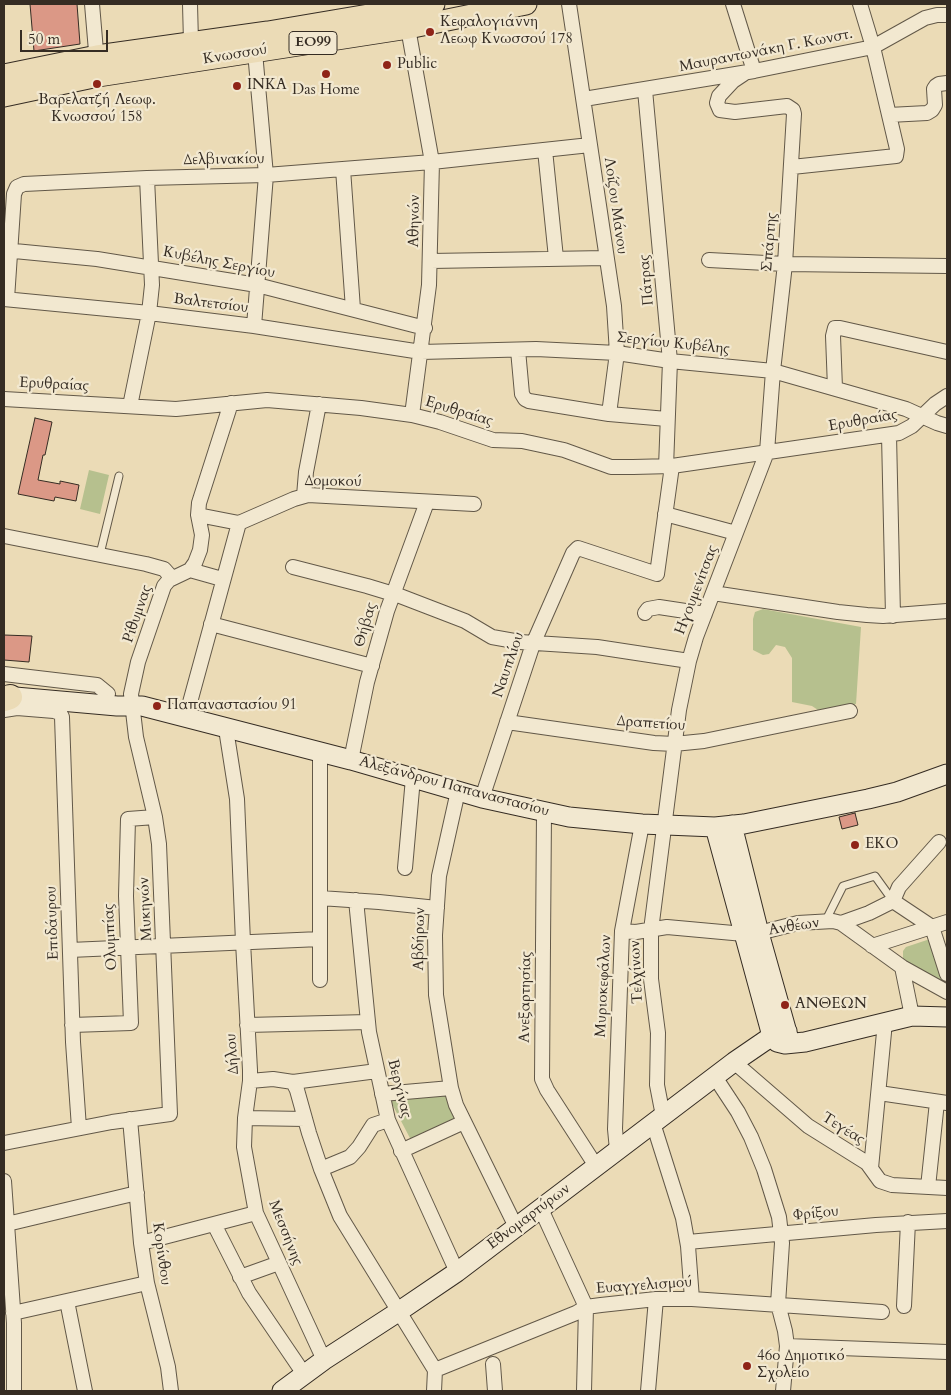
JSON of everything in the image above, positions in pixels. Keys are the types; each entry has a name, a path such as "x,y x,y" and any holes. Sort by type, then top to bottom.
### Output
{"main road":[{"name":"Κνωσσού","path":"4,96 97,66 191,42 356,10 434,4"},
{"name":"Κνωσσού","path":"4,75 255,52 408,28 526,4"},
{"name":"Αλεξάνδρου Παπαναστασίου","path":"5,697 76,697 108,694 118,695 134,704"},
{"name":"Αλεξάνδρου Παπαναστασίου","path":"76,697 134,704 351,760 482,798 544,812 642,824 724,826 868,800 947,775"},
{"path":"724,826 781,1038 805,1042 912,1016 947,1017"},
{"name":"Εθνομαρτύρων","path":"282,1391 324,1360 457,1272 734,1062 781,1038"}],"street":[{"path":"92,4 97,66"},
{"path":"190,4 191,42"},
{"name":"Λοίζου Μάνου","path":"569,4 614,306 616,353 610,414"},
{"path":"733,4 749,72"},
{"path":"792,167 896,156 897,149 873,47 860,4"},
{"name":"Μαυραντωνάκη Γ. Κωνστ.","path":"584,99 749,72 873,47 925,18 947,15"},
{"name":"Αθηνών","path":"408,28 432,162 431,261 425,328 417,351 412,415"},
{"path":"254,326 266,175 255,52"},
{"name":"Σπάρτης","path":"749,72 733,81 719,96 717,103 720,110 735,112 787,106 793,110 794,114 785,264 773,371"},
{"path":"889,115 927,113 932,110 935,104 934,90 936,86 947,83"},
{"name":"Πάτρας","path":"578,548 657,574 669,467 667,419 670,361 645,90"},
{"name":"Δελβινακίου","path":"7,250 14,194 17,187 24,184 266,175 432,162 590,145"},
{"path":"545,150 556,258"},
{"path":"343,169 353,309"},
{"path":"130,406 149,313 153,268 146,178"},
{"path":"6,299 7,250"},
{"name":"Κυβέλης Σεργίου","path":"7,250 67,255 257,285 425,328"},
{"path":"431,261 606,258"},
{"path":"709,260 785,264 947,266"},
{"name":"Βαλτετσίου","path":"6,299 149,313 254,326 417,351"},
{"path":"835,388 832,336 835,328 947,352"},
{"name":"Σεργίου Κυβέλης","path":"417,351 536,349 616,353 670,361 773,371 906,409 947,426"},
{"path":"518,350 522,394 525,399 610,414 667,419"},
{"name":"Ηγουμενίτσας","path":"663,825 674,744 689,661 767,452 773,371"},
{"name":"Ερυθραίας","path":"4,399 176,409 268,400 319,404 412,415 440,422 493,440 522,441 564,450 610,467 669,467 889,435 907,430 934,404 947,396"},
{"path":"222,579 190,570 195,563 202,543 198,515 203,486 232,403"},
{"path":"304,496 306,472 319,404"},
{"path":"889,435 893,616"},
{"name":"Δομοκού","path":"239,523 304,496 474,504"},
{"name":"Θήβας","path":"351,760 372,666 393,593 427,502"},
{"path":"665,514 736,533"},
{"path":"186,717 222,579 239,523 198,515"},
{"path":"4,536 162,568 172,578"},
{"name":"Ναυπλίου","path":"482,798 534,644 573,554 578,548"},
{"path":"293,567 393,593 466,621 492,637 534,644 597,647 689,661"},
{"name":"Ρίθυμνας","path":"134,704 134,676 165,583 190,570"},
{"path":"713,593 838,612 893,616 947,611"},
{"path":"645,613 648,608 659,606 705,614"},
{"path":"211,624 372,666"},
{"name":"Αλεξάνδρου Παπαναστασίου","path":"4,674 97,685 108,694"},
{"name":"Επιδάυρου","path":"5,697 17,708 54,711 60,713 62,717 72,1026 79,1128"},
{"name":"Μυκηνών","path":"130,1119 170,1114 160,850 155,817 136,737 134,704"},
{"name":"Δραπετίου","path":"507,722 645,742 674,744 704,741 850,711"},
{"name":"Δήλου","path":"226,729 237,799 250,1081 272,1079 293,1082 377,1071"},
{"path":"320,752 320,980"},
{"path":"947,770 947,775"},
{"path":"405,868 413,778"},
{"name":"Αβδήρων","path":"458,791 439,876 434,935 436,995 451,1088 464,1122"},
{"name":"Ανεξαρτησίας","path":"544,812 542,1079 547,1090 596,1166"},
{"name":"Ολυμπίας","path":"72,1026 131,1023 126,896 128,819 155,817"},
{"name":"Μυριοκεφάλων","path":"617,1150 614,1129 622,931 642,824"},
{"name":"Τελχίνων","path":"663,825 651,930 650,979 658,1033 658,1120 688,1242 692,1298"},
{"path":"841,923 869,913 892,901 899,887 940,842"},
{"path":"320,898 437,908"},
{"name":"Βεργίνας","path":"356,900 368,1022 388,1120 457,1272"},
{"path":"892,901 932,927 947,974"},
{"name":"Ανθέων","path":"622,931 636,932 675,928 752,934 798,923 833,921 841,923 902,967 947,992"},
{"path":"872,946 947,922"},
{"path":"70,950 320,938"},
{"path":"902,967 912,1016"},
{"path":"247,1025 368,1022"},
{"path":"871,1168 885,1022"},
{"name":"Τεγέας","path":"734,1062 808,1126 864,1161 871,1168 877,1179 882,1182 947,1188"},
{"path":"715,1077 738,1112 758,1152 777,1210 781,1234 778,1304 787,1346 783,1391"},
{"name":"Μεσσήνης","path":"250,1081 244,1118 244,1147 256,1213 324,1360"},
{"path":"293,1082 321,1169 340,1216 435,1370 434,1391"},
{"path":"382,1094 451,1088"},
{"path":"878,1093 942,1102 928,1187"},
{"path":"244,1118 305,1119"},
{"path":"4,1143 130,1119"},
{"name":"Κορίνθου","path":"130,1119 141,1243 147,1283 168,1367 171,1391"},
{"path":"321,1169 350,1157 373,1125 388,1120"},
{"path":"401,1151 464,1122 516,1227"},
{"path":"4,1181 13,1313 14,1391"},
{"path":"7,1224 137,1193"},
{"path":"541,1209 586,1307 584,1391"},
{"path":"141,1243 256,1213"},
{"name":"Φρίξου","path":"688,1242 908,1222 947,1221"},
{"path":"904,1306 908,1222"},
{"path":"214,1224 240,1277 304,1374"},
{"path":"240,1277 279,1264"},
{"path":"13,1313 147,1283"},
{"name":"Ευαγγελισμού","path":"435,1370 567,1317 586,1307 656,1299 692,1298 882,1312"},
{"path":"648,1391 656,1299"},
{"path":"67,1301 85,1391"},
{"path":"787,1346 947,1352"},
{"path":"493,1364 495,1391"}],"lane":[{"path":"100,554 119,476"},
{"path":"825,922 843,886 875,876 892,901"}],"green space":[{"path":"89,470 109,475 100,514 80,509"},
{"path":"763,609 861,627 856,704 818,710 812,706 792,702 792,658 785,647 776,645 769,654 763,655 753,650 753,619 755,612"},
{"path":"930,939 945,981 944,983 903,960 903,951 906,947"},
{"path":"447,1095 460,1117 411,1140 390,1100"}],"building":[{"path":"30,4 77,4 80,44 34,51"},
{"path":"35,418 52,422 38,480 60,484 60,481 79,485 76,501 55,497 54,501 18,494"},
{"path":"4,635 32,636 29,662 4,660"},
{"path":"855,813 858,825 842,829 839,817"}],"place":[{"name":"Κεφαλογιάννη Λεωφ Κνωσσού 178","path":"430,32"},
{"name":"Public","path":"387,65"},
{"name":"Das Home","path":"326,74"},
{"name":"Βαρελατζή Λεωφ. Κνωσσού 158","path":"97,84"},
{"name":"ΙΝΚΑ","path":"237,86"},
{"name":"Παπαναστασίου 91","path":"157,706"},
{"name":"EKO","path":"855,845"},
{"name":"ΑΝΘΕΩΝ","path":"785,1005"},
{"name":"46ο Δημοτικό Σχολείο","path":"747,1366"}]}
